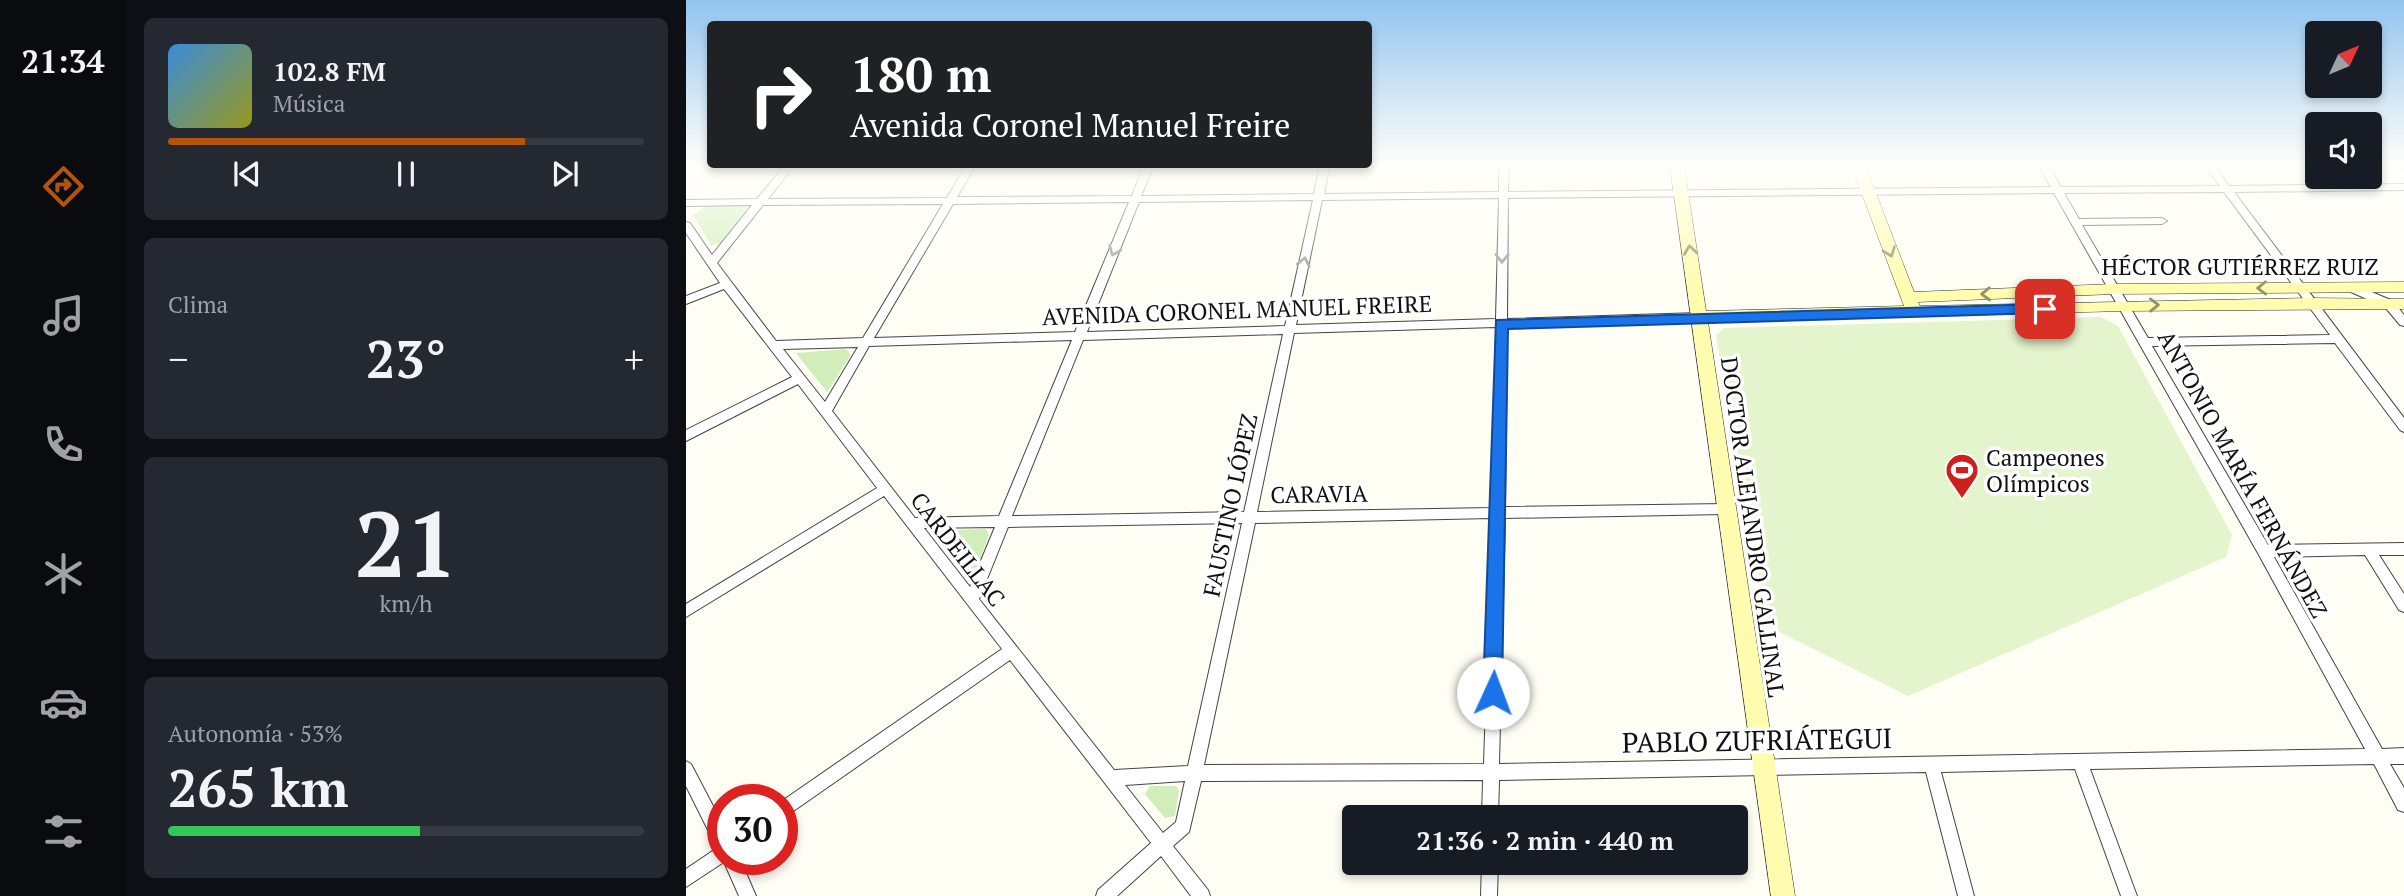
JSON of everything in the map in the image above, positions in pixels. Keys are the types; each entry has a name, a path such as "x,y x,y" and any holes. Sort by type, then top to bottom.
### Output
{"street":[{"path":"712,262 757,207"},
{"path":"826,410 946,207"},
{"path":"972,599 1132,207"},
{"name":"FAUSTINO LÓPEZ","path":"1162,845 1183,827 1316,207"},
{"path":"1490,805 1499,511 1503,207"},
{"name":"DOCTOR ALEJANDRO GALLINAL","path":"1684,207 1783,896"},
{"path":"1873,207 1914,313"},
{"name":"ANTONIO MARÍA FERNÁNDEZ","path":"2067,207 2264,551 2404,804"},
{"path":"2240,207 2404,427"},
{"path":"2076,222 2162,221"},
{"name":"CARDEILLAC","path":"686,225 726,284 1202,896"},
{"path":"686,300 726,284"},
{"path":"2400,288 2396,304 2404,322"},
{"name":"HÉCTOR GUTIÉRREZ RUIZ","path":"1908,297 2114,289 2400,288"},
{"path":"2356,289 2396,304"},
{"path":"1699,317 2123,306 2396,304"},
{"name":"AVENIDA CORONEL MANUEL FREIRE","path":"776,345 1699,317"},
{"path":"2145,342 2338,339"},
{"path":"686,436 800,377"},
{"path":"686,611 885,489"},
{"name":"CARAVIA","path":"912,523 1726,509"},
{"path":"2369,550 2404,606"},
{"path":"2264,551 2404,550"},
{"path":"798,800 1011,651"},
{"name":"PABLO ZUFRIÁTEGUI","path":"1112,778 1194,773 1490,772 2404,756"},
{"path":"1931,763 1966,896"},
{"path":"2080,763 2129,896"},
{"path":"686,769 707,811"},
{"path":"1104,896 1162,845"},
{"path":"686,879 707,864"},
{"path":"738,875 748,896"},
{"path":"1489,896 1490,875"}],"green space":[{"path":"706,207 747,208 720,244 711,245 693,215"},
{"path":"2101,317 2118,326 2232,535 2226,557 1908,696 1767,626 1747,500 1742,499 1716,335 1724,328"},
{"path":"846,349 851,355 827,392 796,353"},
{"path":"986,529 989,535 977,568 967,570 941,537 947,530"},
{"path":"1150,786 1176,786 1179,791 1175,816 1165,818 1145,794"}],"place":[{"name":"Campeones Olímpicos","path":"1962,500"}],"route":[{"path":"1493,693 1501,324 2045,309"}]}
